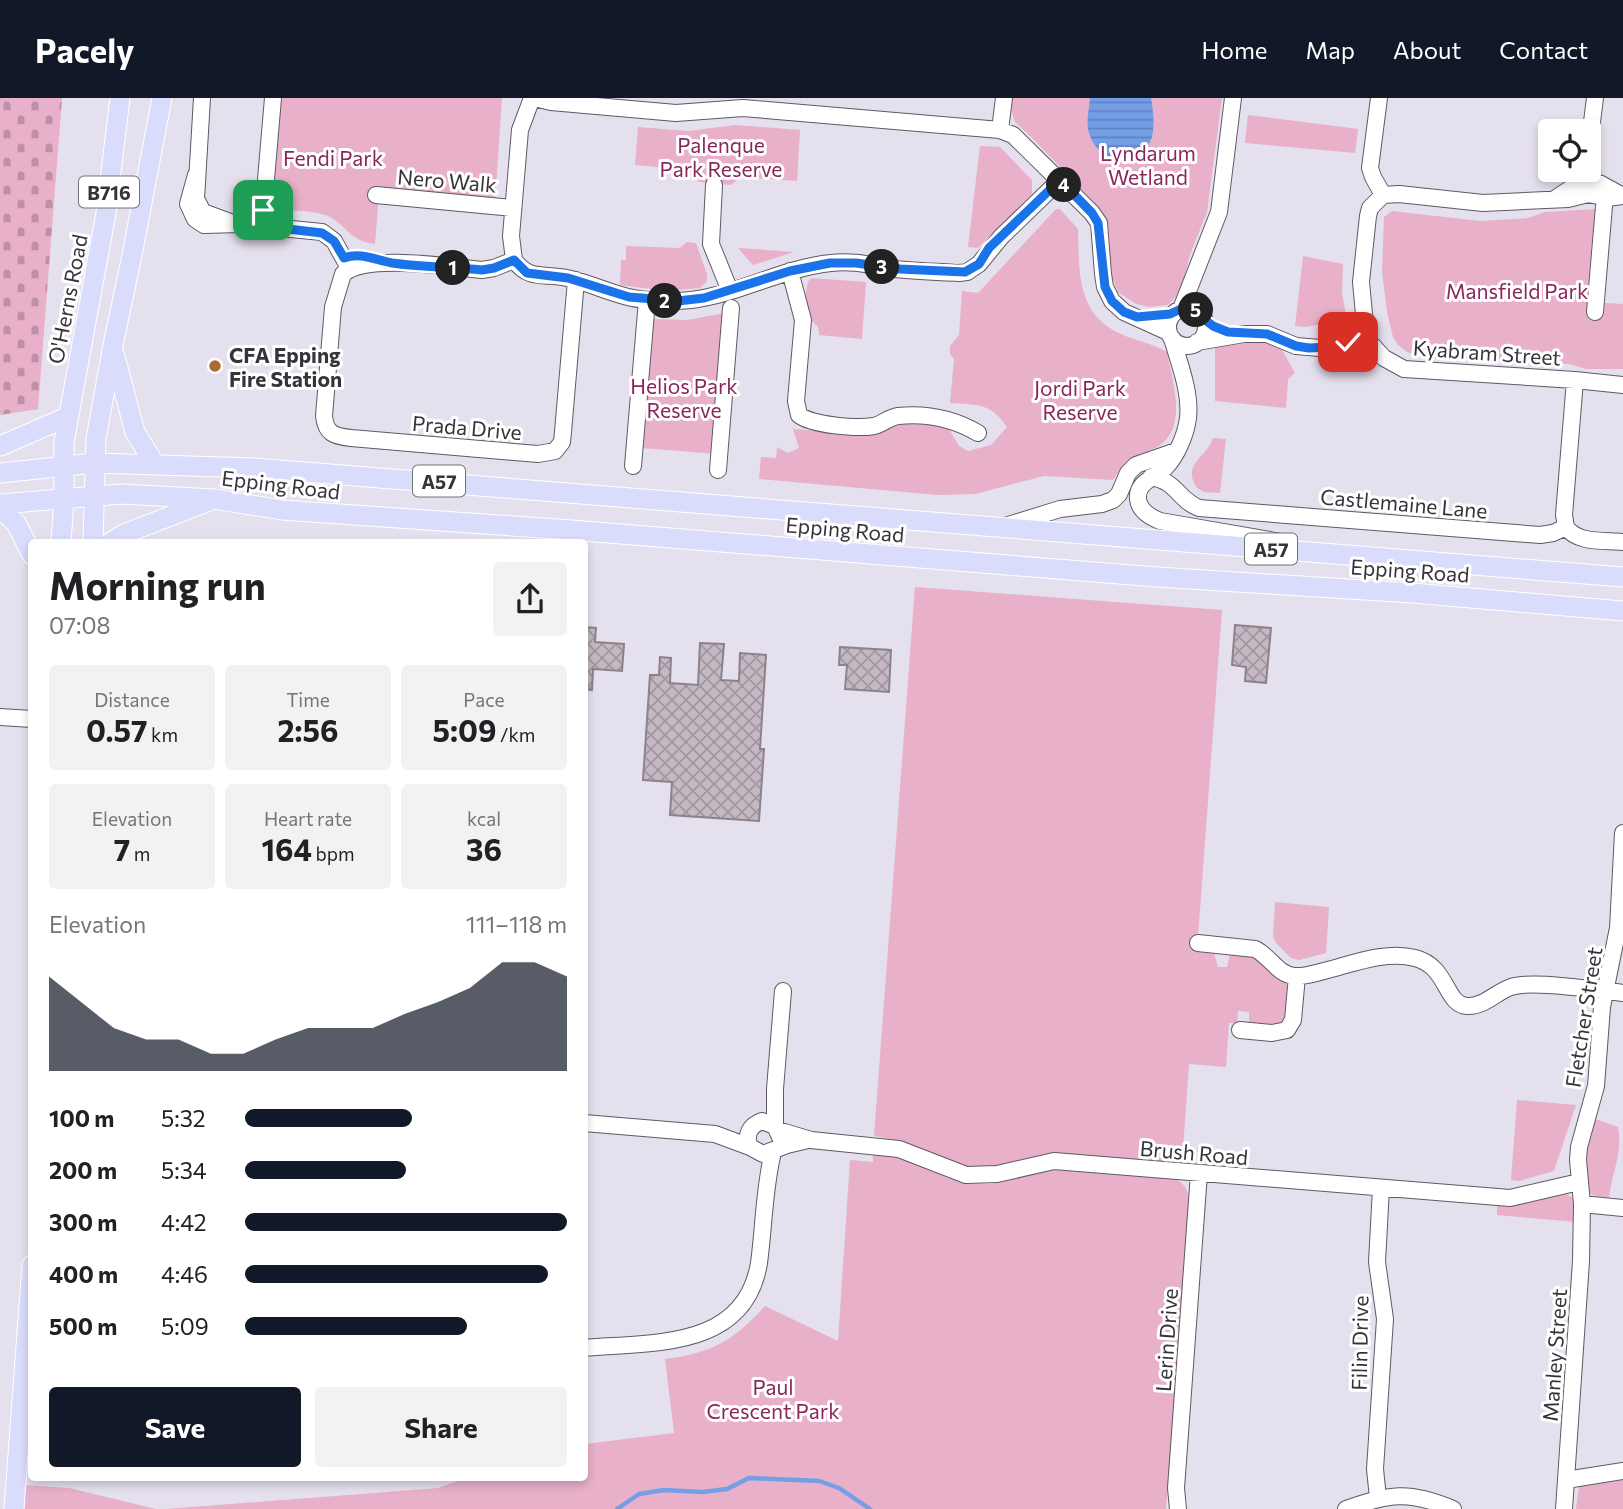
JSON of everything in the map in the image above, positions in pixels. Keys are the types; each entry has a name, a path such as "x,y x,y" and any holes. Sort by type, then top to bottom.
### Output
{"main road":[{"name":"O'Herns Road","path":"61,539 67,417 106,213 120,98"},
{"name":"B716","path":"94,463 113,345 162,98"},
{"path":"113,345 135,432 154,463"},
{"path":"0,446 67,417"},
{"name":"Epping Road","path":"0,474 121,462 396,478 1623,577"},
{"path":"93,539 94,463"},
{"name":"Epping Road","path":"64,499 121,494 214,499 282,510 1621,613"},
{"name":"A57","path":"0,507 64,499"},
{"path":"116,539 214,499"},
{"path":"0,507 16,523 28,547"},
{"path":"14,1509 28,1319"}],"street":[{"path":"202,98 196,199 204,212 218,219 240,224 322,233 334,241 346,263 353,255 363,255 392,262 482,270 514,260"},
{"path":"262,226 273,98"},
{"path":"1060,180 989,248 979,264 967,272 900,269 843,262 790,271 704,298 647,300 576,280 527,273 514,260 511,245 520,130 533,98 551,102 676,113 702,105 1000,130 1022,142 1060,180 1092,213 1098,223 1105,287 1112,301 1124,312 1170,335 1181,345 1244,334"},
{"path":"1000,130 1004,98"},
{"path":"1233,98 1219,212 1197,270 1178,311 1169,321 1170,335 1184,382 1188,416 1185,434 1166,467 1140,488 1138,499 1142,509 1160,521 1362,556"},
{"path":"1380,98 1370,168 1383,195"},
{"path":"1592,119 1595,98"},
{"path":"1137,317 1191,309 1213,326 1228,332 1267,334 1296,346 1320,348 1340,345 1353,340 1365,325 1361,282 1368,216 1374,202 1383,195 1390,193 1483,203 1568,199 1586,182 1623,196"},
{"path":"714,185 711,244 730,291"},
{"name":"Nero Walk","path":"376,195 513,208"},
{"path":"1595,312 1604,206"},
{"name":"Prada Drive","path":"346,263 334,267 330,276 333,307 324,416 325,426 333,435 546,453 555,451 562,443 576,280"},
{"path":"1184,382 1185,367 1195,344 1204,334 1197,301 1197,270"},
{"path":"790,271 803,320 796,401 799,415 811,422 864,427 878,425 897,416 950,419 978,433"},
{"path":"633,466 647,300"},
{"path":"718,470 731,308"},
{"name":"Kyabram Street","path":"1361,333 1384,358 1404,369 1623,385"},
{"path":"1575,380 1564,515 1566,527 1581,538 1623,542"},
{"path":"1176,451 1176,468 1182,494"},
{"path":"1002,527 1060,509 1102,504 1112,500 1119,494 1128,473 1136,465 1176,451"},
{"name":"Castlemaine Lane","path":"1152,477 1164,479 1193,505 1209,508 1540,535 1566,527"},
{"path":"0,717 28,719"},
{"name":"Fletcher Street","path":"1582,1204 1579,1147 1596,1086 1606,990 1618,928 1623,834"},
{"path":"1198,943 1255,949 1285,973 1297,976 1390,956 1423,960 1433,966 1454,999 1467,1006 1484,1002 1519,985 1623,993"},
{"path":"1240,1030 1272,1034 1287,1030 1293,1020 1297,976"},
{"path":"765,1190 747,1137 767,1126 775,1090 783,991"},
{"name":"Brush Road","path":"588,1123 715,1134 767,1126 811,1140 899,1149 966,1175 997,1174 1054,1161 1510,1198 1579,1182"},
{"path":"588,1348 686,1338 712,1330 726,1321 742,1303 754,1280 760,1251 765,1190 780,1139 767,1126"},
{"name":"Brush Road","path":"715,1134 752,1149"},
{"name":"Brush Road","path":"775,1150 811,1140"},
{"path":"752,1149 763,1154 775,1150"},
{"name":"Lerin Drive","path":"1178,1509 1176,1501 1199,1173"},
{"name":"Filin Drive","path":"1378,1499 1375,1469 1385,1320 1377,1262 1381,1188"},
{"path":"1582,1204 1623,1208"},
{"name":"Manley Street","path":"1564,1509 1581,1261 1582,1204"},
{"path":"1566,1480 1623,1471"},
{"path":"1346,1509 1395,1495 1410,1496 1453,1509"}],"green space":[{"path":"0,98 62,98 38,409 0,415"},
{"name":"Fendi Park","path":"279,98 502,98 495,203 379,194 375,244 356,238 338,222 325,215 270,210"},
{"name":"Lyndarum Wetland","path":"1012,98 1222,98 1207,212 1190,255 1181,291 1168,305 1149,307 1136,304 1118,292 1111,275 1109,229 1102,211 1015,122 1011,110"},
{"path":"1248,115 1358,129 1355,153 1245,143"},
{"name":"Palenque Park Reserve","path":"735,125 800,130 797,181 741,177 731,185 699,182 688,170 635,165 638,127 688,131"},
{"path":"980,146 1000,147 1032,180 1032,194 978,248 968,247"},
{"name":"Jordi Park Reserve","path":"1056,209 1060,209 1078,229 1080,275 1088,303 1095,315 1106,326 1121,334 1167,352 1176,404 1172,429 1166,440 1127,463 1113,480 1044,476 975,494 938,495 759,479 761,457 776,458 777,447 788,453 799,448 793,429 862,434 902,422 949,429 959,446 968,451 991,445 1007,427 1001,419 982,406 950,403 954,359 950,354 950,346 959,335 962,291 978,293"},
{"name":"Mansfield Park","path":"1595,209 1587,298 1590,302 1623,304 1623,369 1586,369 1569,364 1500,359 1428,358 1407,352 1398,345 1393,337 1387,312 1382,272 1384,217 1392,211 1480,221 1528,218 1545,212"},
{"path":"687,242 696,243 707,274 707,281 700,288 667,291 620,285 621,260 626,260 626,246 680,248"},
{"path":"738,248 794,252 753,265"},
{"path":"1303,256 1343,264 1345,320 1305,327 1295,326"},
{"path":"811,278 866,282 862,339 819,335 818,327 810,319 805,296"},
{"name":"Helios Park Reserve","path":"730,312 719,454 640,448 651,319 687,320"},
{"path":"1256,339 1280,346 1295,373 1288,379 1286,408 1215,401 1215,343 1240,344"},
{"path":"1213,438 1226,439 1220,493 1204,492 1197,488 1192,473 1196,462"},
{"path":"915,587 1222,610 1197,951 1214,953 1218,967 1227,967 1230,954 1253,956 1264,962 1273,975 1289,988 1287,1018 1280,1026 1249,1025 1249,1012 1238,1011 1237,1023 1229,1023 1226,1067 1189,1064 1182,1163 1052,1153 990,1167 969,1167 901,1141 874,1136"},
{"path":"1275,902 1329,907 1326,953 1299,960 1291,958 1276,943 1273,936"},
{"path":"1517,1100 1576,1105 1554,1171 1519,1181 1511,1180"},
{"path":"1593,1118 1618,1127 1618,1154 1609,1198 1592,1195 1584,1178 1584,1158"},
{"name":"Paul Crescent Park","path":"873,1153 896,1157 967,1184 991,1184 1055,1170 1175,1179 1184,1186 1189,1202 1166,1509 166,1509 438,1488 457,1481 588,1481 588,1444 674,1433 665,1359 696,1353 721,1343 743,1328 765,1306 838,1341 850,1160 873,1162"},
{"path":"1565,1193 1573,1198 1576,1222 1497,1215 1497,1205 1520,1204"},
{"path":"1623,1480 1623,1509 1576,1509 1579,1486"},
{"path":"24,1485 69,1488 156,1509 23,1509"}],"water":[{"path":"1090,98 1151,98 1153,127 1147,147 1131,158 1121,159 1103,153 1095,146 1090,136"}],"building":[{"path":"1235,625 1271,628 1266,683 1245,681 1246,667 1232,665"},
{"path":"588,627 596,628 595,642 624,644 622,671 593,669 592,690 588,690"},
{"path":"700,643 724,644 721,680 739,681 740,653 766,655 759,821 670,815 672,782 643,780 650,675 659,675 660,657 671,658 670,683 698,685"},
{"path":"840,647 891,650 889,692 845,689 847,665 839,665"}],"waterway":[{"path":"617,1509 639,1494 664,1490 702,1492 727,1489 749,1478 819,1481 839,1488 870,1509"}],"place":[{"name":"CFA Epping Fire Station","path":"215,366"}],"route":[{"path":"263,210 262,226 322,233 334,241 344,258 363,255 392,262 482,270 514,260 519,268 527,273 568,278 629,297 678,301 704,298 790,271 830,263 967,272 979,264 989,248 1060,180 1092,213 1098,223 1105,287 1112,301 1124,312 1137,317 1170,314 1186,308 1196,310 1213,326 1228,332 1267,334 1296,346 1309,348 1330,347 1348,342"}]}
